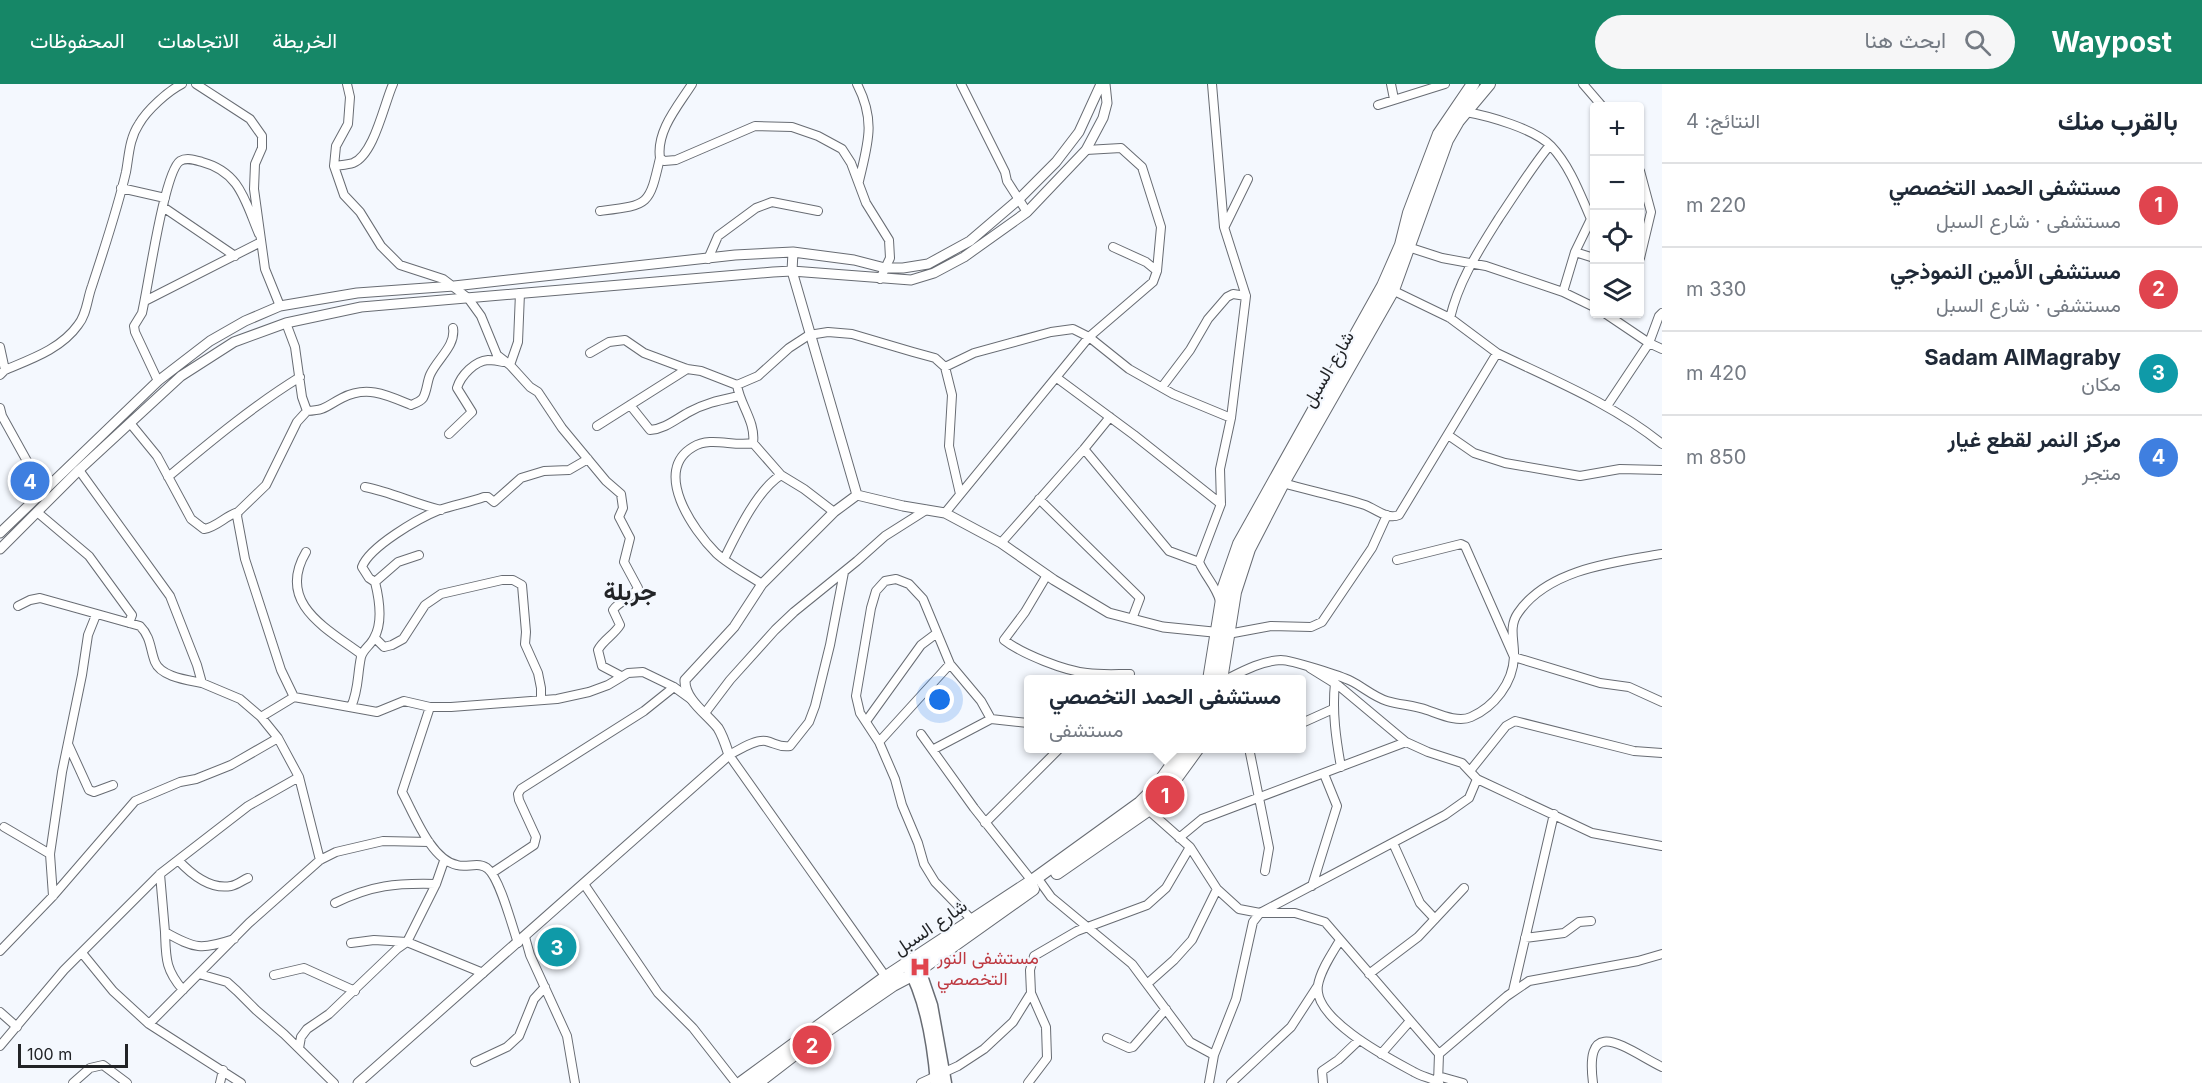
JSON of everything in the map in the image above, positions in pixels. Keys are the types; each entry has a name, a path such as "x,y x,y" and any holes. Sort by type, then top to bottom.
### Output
{"main road":[{"name":"شارع السبل","path":"1405,246 1409,213 1439,134 1473,84"},
{"name":"شارع السبل","path":"1210,675 1249,549 1388,288 1447,140 1489,84"},
{"name":"شارع السبل","path":"1221,675 1221,607 1226,578 1239,543 1388,288"},
{"name":"شارع السبل","path":"1144,807 1180,753"},
{"name":"شارع السبل","path":"741,1083 1166,792 1194,753"},
{"name":"شارع السبل","path":"914,966 972,920 1036,882"},
{"path":"914,966 940,1078"},
{"name":"شارع السبل","path":"757,1083 889,981"}],"street":[{"path":"0,347 2,372 45,353 69,335 78,325 84,316 121,188 129,148 139,124 166,94 182,84"},
{"path":"196,84 250,119 262,136 262,148 255,164 254,189 265,269 280,306"},
{"path":"347,84 350,97 348,124 336,146 334,166 344,195 360,212 381,246 400,265 443,279 468,298 481,316 497,355 538,392 562,428 606,481 621,494 623,508 619,517 630,538 624,562 638,588 636,592 616,606 614,610 620,625 615,634 601,644 598,650 602,666 621,676"},
{"path":"334,166 354,163 364,156 393,84"},
{"path":"600,211 626,208 644,202 649,196 660,158 658,147 668,121 692,84"},
{"path":"858,84 866,101 870,121 859,183"},
{"path":"961,84 1005,172 1007,181 1027,212"},
{"path":"0,532 158,381 210,341 245,321 280,306 357,292 454,286 793,252 854,260 885,268 928,264 970,241 1018,200 1056,162 1079,132 1103,84"},
{"path":"0,549 79,470 181,376 234,342 286,323 362,307 792,271 911,280 934,273 964,257 1027,212 1086,150 1103,118 1107,103 1103,84"},
{"path":"1199,562 1221,504 1220,469 1231,418 1246,296 1224,227 1212,84"},
{"path":"1391,84 1394,99"},
{"path":"1378,105 1445,84"},
{"path":"1583,84 1599,102"},
{"path":"1466,112 1485,115 1523,129 1550,145 1569,172 1591,219 1575,252 1563,292"},
{"path":"660,158 664,161 676,160 755,126 792,127 818,136 842,149 851,163 866,203 889,240 890,258 880,279"},
{"path":"1450,318 1456,294 1470,264 1531,169 1550,145"},
{"path":"945,513 1089,337 1153,282 1157,271 1161,226 1142,167 1121,148 1086,150"},
{"path":"158,381 134,327 142,313 145,301 164,203 174,167 181,160 191,159 208,163 229,174 238,184 260,238"},
{"path":"1224,227 1248,179"},
{"path":"1644,186 1651,212 1644,241"},
{"path":"121,188 164,203 235,256"},
{"path":"708,259 718,236 756,208 772,202 819,211"},
{"path":"145,301 235,256 260,238"},
{"path":"1405,246 1442,258 1486,266 1563,292 1590,305"},
{"path":"1113,247 1146,262 1157,271"},
{"path":"793,252 792,271 857,495"},
{"path":"1575,252 1590,257"},
{"path":"1388,288 1450,318 1497,353 1607,406 1641,426 1662,444"},
{"path":"506,363 518,342 520,293"},
{"path":"1162,387 1190,350 1208,319 1227,297 1233,294 1246,296"},
{"path":"1607,406 1649,343 1662,313"},
{"path":"1612,318 1662,349"},
{"path":"286,323 295,347 302,397 307,411"},
{"path":"130,423 157,456 191,519 204,529 212,527 229,515 238,512 266,485 297,422 307,411 323,410 340,398 354,393 380,392 411,405 420,401 425,394 431,373 451,343 454,335 453,328"},
{"path":"945,367 974,353 1051,332 1073,329 1089,337 1129,369 1162,387 1231,418"},
{"path":"590,352 609,342 625,340 644,353 737,384 758,376 789,348 809,335 828,332 852,334 935,358 945,367 952,395 949,446 960,494"},
{"path":"1283,483 1366,505 1394,517 1399,515 1497,353"},
{"path":"449,434 472,412 458,388 460,379 475,366 488,360 506,363"},
{"path":"597,426 687,369"},
{"path":"168,477 228,427 268,397 300,377"},
{"path":"1057,378 1221,504"},
{"path":"737,384 739,396 752,423 753,443 782,475 834,512"},
{"path":"630,405 650,430 659,430 714,401 739,396"},
{"path":"0,408 2,416 43,490"},
{"path":"1001,543 1110,417"},
{"path":"1448,435 1474,453 1505,463 1580,476 1620,469 1662,470"},
{"path":"753,443 705,442 693,447 677,464 676,489 697,531 717,554 762,584"},
{"path":"1084,449 1169,550 1199,562 1217,590 1221,607"},
{"path":"351,707 357,693 362,654 375,638 379,624 375,582 369,578 362,567 365,560 394,536 441,510 484,497 494,502 521,478 544,471 569,470 588,459"},
{"path":"79,470 170,596 202,683"},
{"path":"724,559 755,503 772,480 782,475"},
{"path":"365,487 405,497 441,510"},
{"path":"693,701 685,686 685,680 734,627 762,584 834,512 857,495 945,513 1001,543 1108,613 1163,627 1222,633 1270,626 1311,627 1322,622 1372,548 1387,515"},
{"path":"1040,500 1140,598 1132,619"},
{"path":"705,713 730,680 794,612 885,536 926,510"},
{"path":"37,512 89,556 132,615 129,623"},
{"path":"238,512 245,559 281,670 294,697"},
{"path":"13,520 22,528"},
{"path":"1397,560 1461,544 1465,546 1514,657 1600,683 1629,687 1662,702"},
{"path":"306,552 299,565 296,578 300,597 309,613 320,625 362,654"},
{"path":"1235,675 1254,666 1282,660 1349,680 1386,701 1422,708 1450,718 1469,718 1498,698 1511,672 1514,657 1511,638 1517,614 1540,589 1574,574 1620,561 1662,554"},
{"path":"375,582 398,562 419,555"},
{"path":"358,1083 729,755 757,742 766,741 784,747 790,746 809,722 815,706 844,572"},
{"path":"1047,575 1025,612 1004,640 1043,660 1085,673 1130,674"},
{"path":"972,920 935,882 924,864 895,779 879,742 867,720 860,713 856,696 876,591 885,581 896,579 909,584 922,599 951,664 981,701 991,719"},
{"path":"375,638 384,646 392,645 403,639 425,605 441,594 501,580 513,580 522,585 525,644 538,673 541,699"},
{"path":"18,606 40,598 140,626 145,631 155,663 163,671 184,680 202,683 240,699 261,717 278,738 299,777 320,860"},
{"path":"53,896 50,854 88,635 96,615"},
{"path":"867,720 921,645 937,633"},
{"path":"879,742 951,664"},
{"path":"1310,668 1335,683 1406,742 1462,763 1477,779 1592,833 1662,846"},
{"path":"261,717 294,697 377,712 404,701 430,707 557,699 589,692 608,685 628,673 643,672 674,687 693,701 719,729 729,755 889,981"},
{"path":"1335,683 1333,708 1341,767"},
{"path":"492,873 534,845 536,837 518,794 521,789 644,711 674,687"},
{"path":"430,707 402,792 429,842 444,861 456,865 481,865 492,873 567,1036 575,1083"},
{"path":"1306,721 1333,708"},
{"path":"934,749 991,719 1024,722"},
{"path":"1470,771 1506,726 1515,721 1634,751 1662,753"},
{"path":"921,734 985,823 1036,882 1132,964 1190,1042 1214,1055"},
{"path":"0,951 53,896 135,801 180,782 196,779 231,765 278,738"},
{"path":"1179,838 1202,819 1406,742"},
{"path":"68,744 89,790 94,792 112,785"},
{"path":"985,823 1055,753"},
{"path":"1250,753 1269,848 1265,872"},
{"path":"1312,886 1337,806 1324,774"},
{"path":"0,1046 64,970 160,874 248,806 299,777"},
{"path":"1209,1083 1214,1055 1236,999 1253,922 1260,914 1445,815 1469,798 1477,779"},
{"path":"1144,807 1190,847 1217,889 1239,909 1260,914 1295,913 1325,921 1439,1053 1438,1081"},
{"path":"1513,991 1554,814"},
{"path":"4,827 50,854"},
{"path":"149,1024 276,898 320,860 336,852 383,841 429,842"},
{"path":"1394,843 1420,903 1435,919"},
{"path":"1028,1083 1047,1058 1046,1027 1031,993 1030,969 1034,956 1086,927 1147,904 1166,888 1190,847"},
{"path":"178,860 188,871 211,884 232,886 248,878"},
{"path":"299,1048 301,1036 308,1029 329,1014 407,942 436,884 444,861"},
{"path":"160,874 166,962 173,979 183,990"},
{"path":"335,903 364,889 399,883 436,884"},
{"path":"584,884 658,993 693,1028 736,1083"},
{"path":"1369,974 1418,937 1464,888"},
{"path":"1147,984 1174,960 1191,940 1217,889"},
{"path":"1525,938 1564,933 1579,922 1591,921"},
{"path":"165,932 185,943 201,948 236,938"},
{"path":"351,943 374,940 407,942 483,973"},
{"path":"1231,1083 1291,1027 1317,987 1325,966 1340,940"},
{"path":"82,953 113,991 149,1024 241,1083"},
{"path":"1439,1053 1513,991 1529,981 1638,961 1662,954"},
{"path":"274,975 304,969 355,991"},
{"path":"200,974 227,982 334,1083"},
{"path":"476,1062 507,1047 519,1036 534,999 545,987"},
{"path":"1317,987 1322,1004 1358,1041 1419,1075 1438,1081 1463,1083"},
{"path":"921,1083 940,1078 991,1042 1013,1022 1031,993"},
{"path":"1107,1038 1129,1048 1133,1047 1166,1009"},
{"path":"0,1012 17,1027"},
{"path":"1381,1054 1410,1021"},
{"path":"1593,1083 1590,1062 1593,1048 1599,1042 1609,1040 1662,1067"},
{"path":"1323,1083 1322,1071 1358,1041"},
{"path":"73,1083 90,1068 103,1065 127,1083"},
{"path":"220,1083 223,1070"}],"place":[{"name":"مركز النمر لقطع غيار","path":"30,481"},
{"name":"مستشفى الحمد التخصصي","path":"1165,795"},
{"name":"Sadam AlMagraby","path":"557,947"},
{"name":"مستشفى النور التخصصي","path":"920,967"},
{"name":"مستشفى الأمين النموذجي","path":"812,1045"}],"district":[{"name":"جربلة","path":"630,591"}]}
